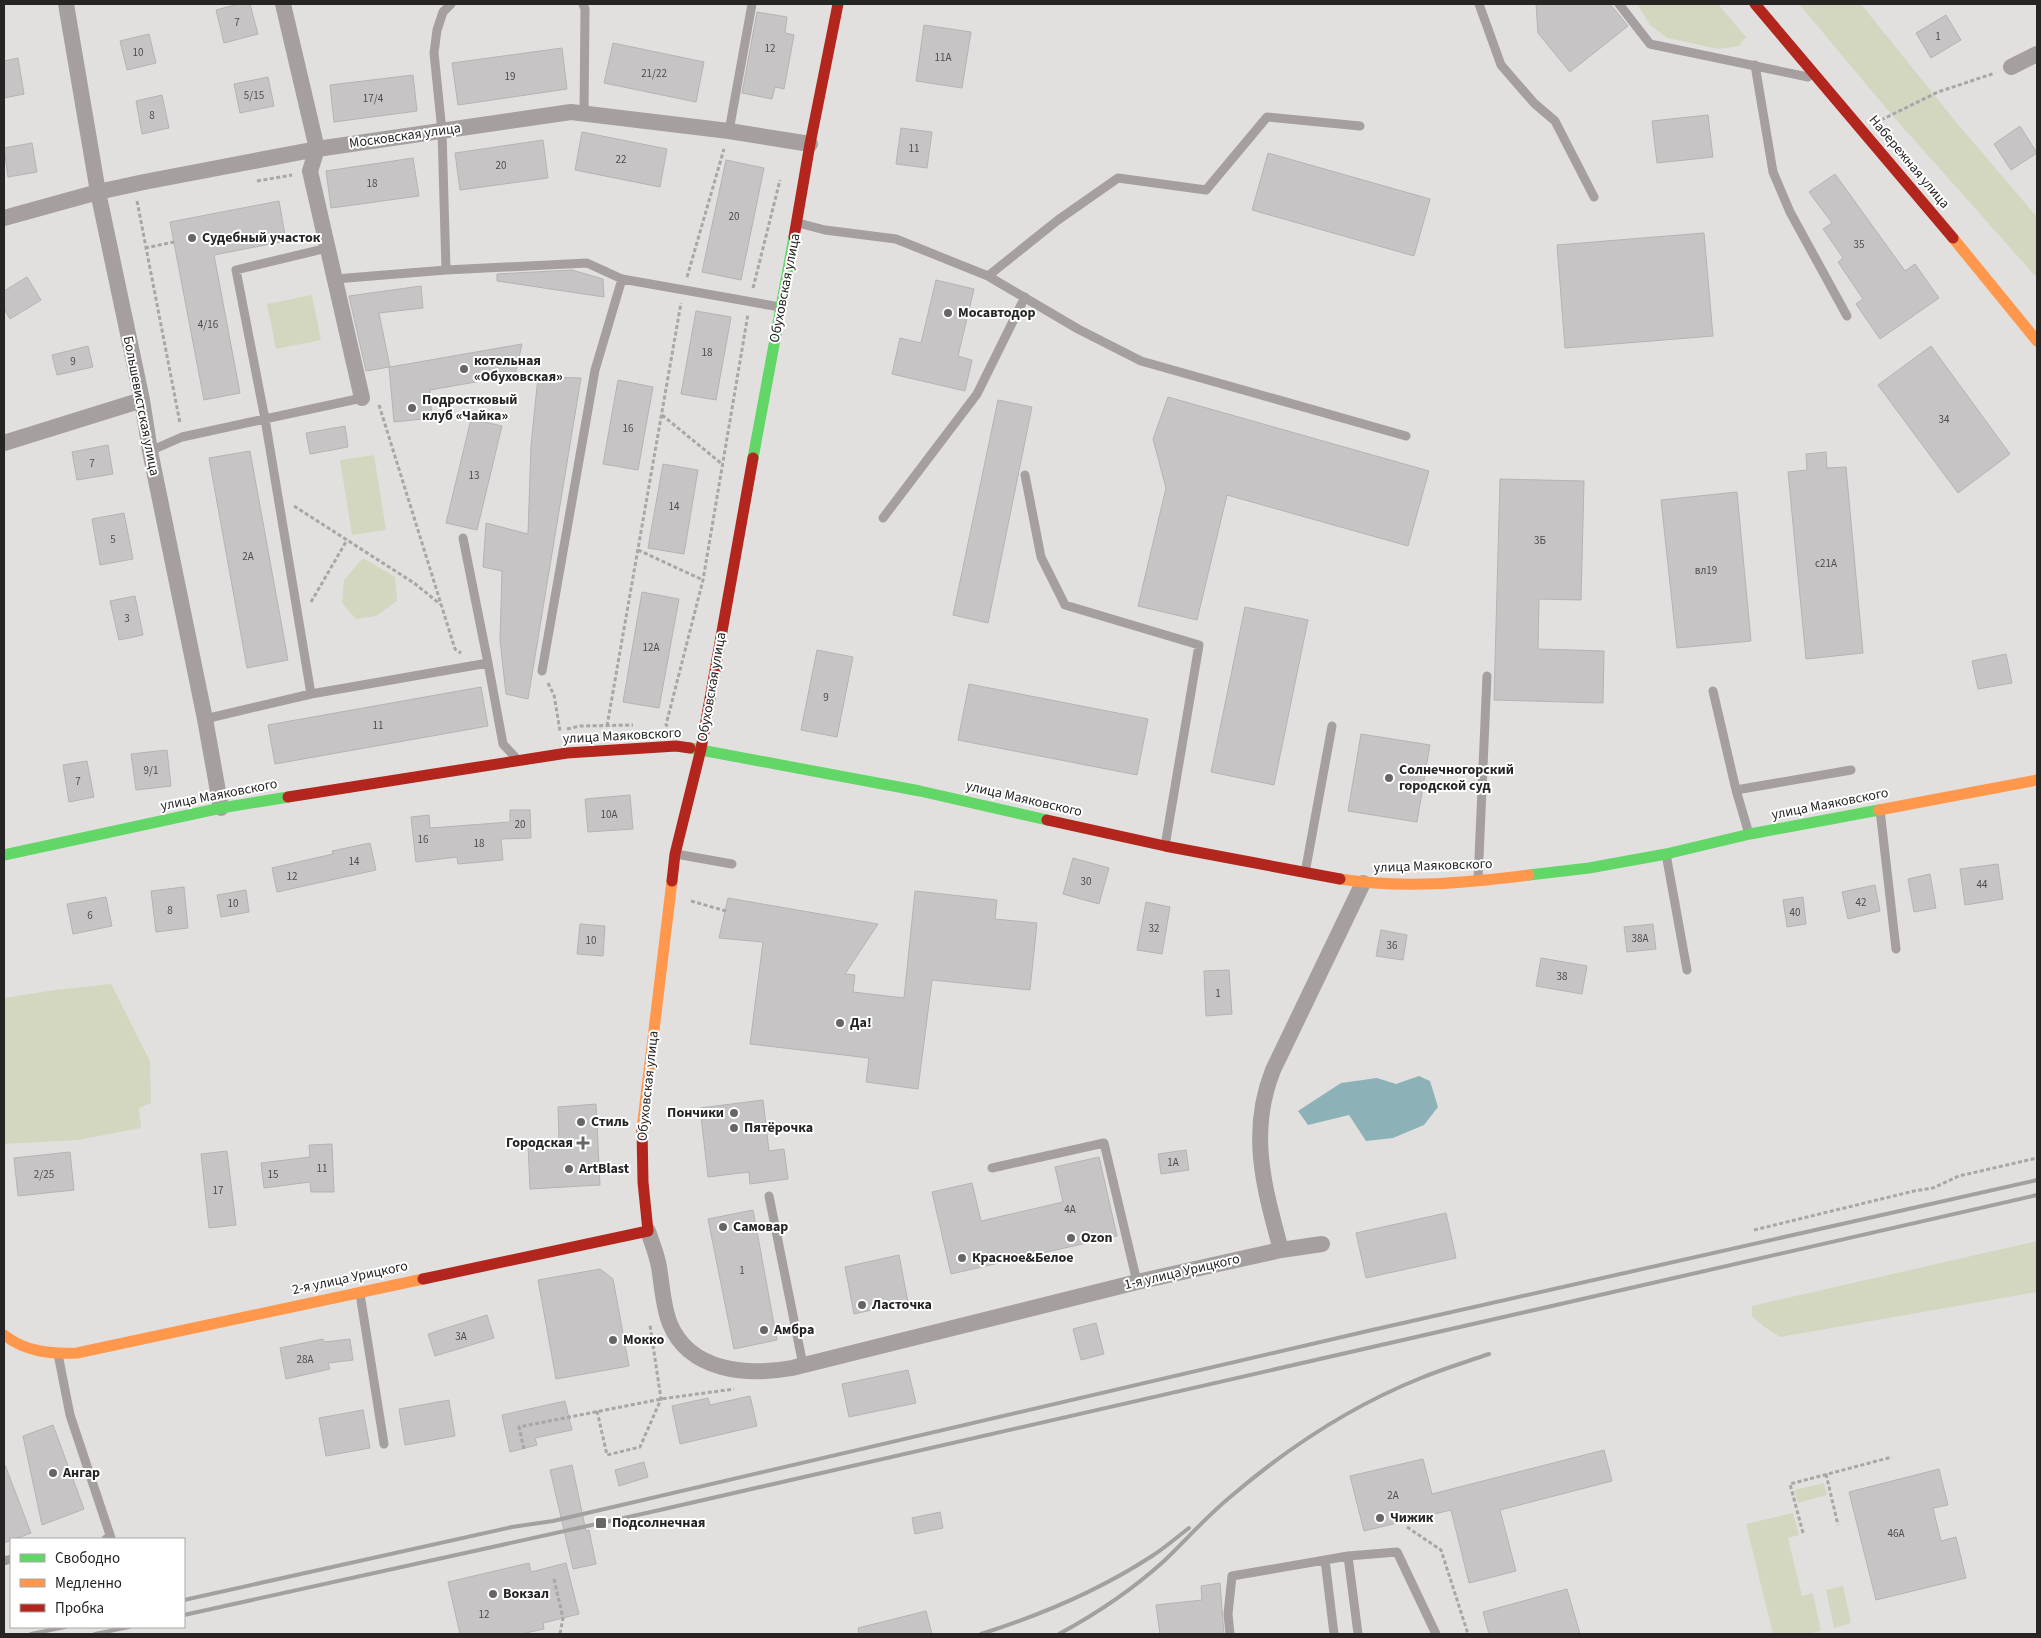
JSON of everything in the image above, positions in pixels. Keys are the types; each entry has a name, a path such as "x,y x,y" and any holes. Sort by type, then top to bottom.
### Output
{"street":[{"name":"Большевистская улица","path":"66,4 98,192 142,400 150,451 205,719 221,808"},
{"path":"283,4 317,150 310,171 362,395"},
{"name":"Обуховская улица","path":"702,1359 690,1351 670,1323 659,1265 648,1231 643,1182 642,1125 675,854 701,749 780,307 798,223 810,144 838,4"},
{"name":"Набережная улица","path":"1755,4 1932,212 2037,341"},
{"path":"2012,67 2037,54"},
{"name":"Московская улица","path":"4,218 98,192 144,182 317,150 571,112 729,131 810,144"},
{"path":"4,444 142,400"},
{"name":"улица Маяковского","path":"4,855 221,808 567,753 676,746 701,749 920,791 1164,846 1305,874 1363,883 1435,884 1589,868 1666,854 1750,834 2037,780"},
{"path":"1281,1250 1260,1157 1259,1138 1263,1099 1273,1070 1363,883"},
{"name":"2-я улица Урицкого","path":"4,1335 12,1342 29,1349 58,1354 77,1353 360,1291 648,1231"},
{"name":"1-я улица Урицкого","path":"702,1359 715,1366 755,1372 774,1371 1137,1282 1281,1250 1322,1244"}],"lane":[{"path":"446,270 442,130 434,53 437,30 444,12 451,4"},
{"path":"583,4 585,8 584,114"},
{"path":"729,131 752,4"},
{"path":"1479,4 1501,65 1534,103 1555,121 1594,197"},
{"path":"1619,4 1650,44 1692,54 1755,64 1820,80"},
{"path":"1755,64 1773,172 1790,212 1847,316"},
{"path":"988,276 1058,220 1118,178 1206,190 1267,117 1360,126"},
{"path":"798,223 825,230 896,239 988,276 1078,329 1141,362 1406,436"},
{"path":"311,694 265,419 236,270 327,248"},
{"path":"335,279 446,270 587,263 622,279 780,307"},
{"path":"542,671 595,370 622,279"},
{"path":"883,518 978,394 1025,297"},
{"path":"150,451 182,436 265,419 362,395"},
{"path":"1025,475 1041,557 1065,605 1199,645 1164,846"},
{"path":"463,538 484,663 503,744 519,760"},
{"path":"205,719 311,694 484,663"},
{"path":"1478,880 1487,676"},
{"path":"1713,691 1736,790 1750,834"},
{"path":"1305,874 1332,726"},
{"path":"1736,790 1851,770"},
{"path":"1880,810 1896,949"},
{"path":"675,854 732,864"},
{"path":"1666,854 1687,970"},
{"path":"992,1168 1104,1143 1137,1282"},
{"path":"769,1196 803,1365"},
{"path":"360,1291 384,1444"},
{"path":"58,1354 70,1415 111,1538"},
{"path":"1230,1634 1228,1614 1232,1576 1348,1556 1397,1552 1436,1634"},
{"path":"1348,1556 1358,1634"},
{"path":"1325,1560 1334,1634"}],"path":[{"path":"1880,120 1938,92 2012,67"},
{"path":"607,726 684,290 729,131"},
{"path":"672,730 666,725 703,580 750,302 780,178"},
{"path":"144,182 136,204 182,436"},
{"path":"145,248 174,242"},
{"path":"362,395 375,394 455,650 484,663"},
{"path":"662,415 722,465"},
{"path":"277,495 414,583 441,604"},
{"path":"299,623 347,540"},
{"path":"638,550 703,580"},
{"path":"542,671 554,695 560,731"},
{"path":"683,899 726,911"},
{"path":"1754,1230 1933,1188 1959,1176 2037,1158"},
{"path":"596,1411 607,1456 640,1447 661,1399 649,1324"},
{"path":"524,1449 518,1427 661,1399 739,1388"},
{"path":"1803,1533 1790,1484 1892,1456"},
{"path":"1826,1474 1838,1525"},
{"path":"1407,1527 1441,1550 1468,1634"},
{"path":"554,1579 563,1618 560,1634"}],"green space":[{"path":"1637,4 1718,4 1746,37 1739,46 1719,49 1667,38 1650,25"},
{"path":"1799,4 1861,4 1956,122 2037,217 2037,278 1891,114"},
{"path":"312,295 321,340 276,349 267,304"},
{"path":"374,455 386,530 352,535 340,460"},
{"path":"363,558 395,577 397,601 376,616 356,619 342,603 344,580"},
{"path":"111,984 150,1061 151,1103 139,1108 141,1128 78,1140 4,1144 4,998"},
{"path":"2037,1241 2037,1292 1780,1337 1752,1316 1752,1306"},
{"path":"1824,1483 1827,1495 1798,1503 1794,1490"},
{"path":"1793,1513 1799,1535 1788,1538 1802,1596 1813,1593 1821,1631 1807,1634 1773,1634 1746,1524"},
{"path":"1843,1586 1851,1623 1834,1628 1826,1590"}],"water":[{"path":"1419,1076 1430,1081 1438,1107 1424,1125 1393,1138 1366,1141 1349,1115 1308,1125 1298,1111 1341,1083 1377,1078 1396,1084"}],"building":[{"path":"239,4 250,4 258,34 224,43 216,10"},
{"path":"1536,4 1610,4 1628,26 1570,72 1538,33"},
{"path":"757,12 787,17 785,33 794,35 784,89 775,87 772,99 742,93"},
{"path":"1946,15 1961,40 1931,58 1916,33"},
{"path":"924,25 971,32 962,88 916,81"},
{"path":"149,34 156,63 127,70 120,41"},
{"path":"613,43 704,62 696,102 604,83"},
{"path":"562,48 567,89 458,105 452,63"},
{"path":"18,58 24,94 4,98 4,61"},
{"path":"413,75 417,111 334,122 330,85"},
{"path":"268,77 274,106 240,113 234,84"},
{"path":"162,95 169,128 142,134 136,101"},
{"path":"1708,115 1713,157 1657,163 1652,121"},
{"path":"2020,126 2037,153 2011,170 1994,144"},
{"path":"901,128 932,132 927,168 896,164"},
{"path":"582,132 667,149 660,187 575,170"},
{"path":"543,140 548,178 460,190 455,153"},
{"path":"32,143 37,172 8,177 4,148"},
{"path":"1268,153 1430,199 1414,256 1252,210"},
{"path":"413,158 419,196 331,208 326,171"},
{"path":"726,160 764,168 741,280 702,272"},
{"path":"1835,174 1905,271 1915,264 1939,298 1880,339 1856,304 1863,299 1838,262 1843,258 1823,229 1832,223 1809,192"},
{"path":"279,201 286,241 214,255 240,393 204,400 170,222"},
{"path":"1704,233 1713,336 1565,348 1557,245"},
{"path":"572,270 603,279 604,297 497,281 497,274"},
{"path":"27,277 41,300 10,319 4,309 4,291"},
{"name":"Мосавтодор","path":"936,280 974,289 958,356 972,360 965,391 892,374 900,338 921,343"},
{"path":"421,286 423,308 379,313 390,367 522,344 515,375 430,390 432,418 394,422 389,367 366,371 349,296"},
{"path":"696,311 731,317 716,400 681,394"},
{"path":"88,346 93,367 57,375 52,355"},
{"path":"1931,346 2010,454 1958,493 1878,385"},
{"path":"538,377 581,378 528,699 506,694 500,640 502,571 483,567 486,523 528,534 531,445"},
{"path":"618,380 653,387 638,470 603,464"},
{"path":"1168,397 1429,471 1408,546 1227,495 1197,620 1138,606 1166,488 1153,439"},
{"path":"998,400 1032,407 988,623 953,615"},
{"path":"471,419 502,426 477,530 446,523"},
{"path":"345,426 348,447 310,454 306,433"},
{"path":"108,445 113,474 77,480 72,452"},
{"path":"250,451 288,660 247,668 209,458"},
{"path":"1826,452 1827,468 1846,467 1863,653 1806,659 1788,472 1807,470 1806,454"},
{"path":"663,464 698,470 684,554 648,548"},
{"path":"1500,479 1584,481 1581,600 1539,599 1538,649 1604,651 1603,703 1494,700"},
{"path":"1737,492 1751,641 1677,648 1661,500"},
{"path":"124,513 133,559 100,565 92,519"},
{"path":"642,592 679,599 659,708 623,702"},
{"path":"135,596 143,635 119,640 110,601"},
{"path":"1245,607 1308,620 1274,785 1211,772"},
{"path":"817,650 853,657 837,737 801,730"},
{"path":"2006,654 2012,683 1978,689 1972,661"},
{"path":"969,684 1148,719 1137,775 958,740"},
{"path":"481,687 488,726 275,764 268,725"},
{"name":"Солнечногорский городской суд","path":"1361,734 1430,745 1417,822 1348,811"},
{"path":"167,750 171,786 136,790 131,754"},
{"path":"87,761 94,797 69,802 63,765"},
{"path":"630,795 633,829 588,832 585,799"},
{"path":"510,810 530,810 531,838 501,839 503,860 458,864 457,857 416,862 411,817 429,815 430,828 510,822"},
{"path":"370,843 376,870 277,892 272,868 333,854 332,851"},
{"path":"1073,858 1109,868 1099,904 1063,894"},
{"path":"1998,864 2003,899 1965,905 1960,869"},
{"path":"1930,874 1936,908 1914,912 1908,879"},
{"path":"1875,885 1880,911 1848,919 1842,892"},
{"path":"184,887 188,928 156,932 151,891"},
{"path":"246,890 249,912 221,917 217,895"},
{"path":"915,891 997,900 995,919 1037,923 1030,990 932,980 918,1089 866,1082 869,1058 750,1044 763,942 719,938 728,898 878,924 845,974 855,975 853,992 904,998"},
{"path":"106,897 112,926 73,934 67,904"},
{"path":"1803,897 1806,924 1787,927 1783,900"},
{"path":"1146,902 1170,907 1162,954 1137,950"},
{"path":"580,924 605,926 603,956 577,954"},
{"path":"1653,924 1656,949 1627,952 1624,927"},
{"path":"1381,930 1407,935 1403,960 1376,956"},
{"path":"1541,958 1587,966 1582,994 1536,986"},
{"path":"1229,970 1232,1014 1206,1016 1204,971"},
{"name":"Пятёрочка","path":"763,1100 769,1151 784,1149 788,1179 750,1184 749,1172 708,1177 700,1108"},
{"path":"596,1104 600,1185 530,1189 528,1144 559,1142 558,1107"},
{"path":"332,1144 334,1192 311,1192 310,1182 264,1188 261,1163 310,1157 309,1145"},
{"path":"1186,1150 1189,1170 1161,1174 1158,1154"},
{"path":"227,1151 236,1225 209,1228 201,1154"},
{"path":"70,1152 74,1190 18,1196 14,1158"},
{"path":"1099,1157 1117,1236 951,1274 932,1192 972,1183 981,1221 1063,1202 1055,1167"},
{"path":"753,1210 777,1340 734,1349 708,1219"},
{"path":"1446,1213 1456,1258 1366,1278 1356,1233"},
{"path":"899,1255 908,1302 854,1314 845,1267"},
{"path":"600,1269 613,1279 629,1366 556,1379 538,1280"},
{"path":"487,1315 494,1338 435,1356 428,1334"},
{"path":"1096,1323 1104,1354 1081,1360 1073,1329"},
{"path":"323,1339 324,1342 350,1339 353,1360 328,1363 330,1369 286,1379 280,1348"},
{"path":"908,1370 916,1403 849,1417 842,1384"},
{"path":"750,1396 757,1426 680,1444 672,1406 708,1398 710,1405"},
{"path":"449,1400 455,1436 405,1445 399,1409"},
{"path":"565,1401 572,1430 535,1438 537,1445 510,1452 502,1415"},
{"path":"363,1410 370,1448 326,1456 319,1418"},
{"name":"Ангар","path":"53,1425 84,1509 42,1525 23,1436"},
{"path":"1604,1450 1612,1481 1500,1510 1516,1571 1469,1583 1451,1510 1364,1531 1350,1476 1423,1459 1432,1494"},
{"path":"644,1462 648,1477 619,1486 615,1470"},
{"path":"572,1465 586,1531 589,1530 596,1564 573,1569 550,1470"},
{"path":"4,1466 31,1533 18,1538 10,1538 10,1541 4,1543"},
{"path":"1939,1469 1948,1505 1933,1508 1941,1541 1956,1537 1966,1578 1876,1600 1849,1492"},
{"path":"940,1512 943,1528 915,1534 912,1518"},
{"name":"Вокзал","path":"529,1563 531,1572 566,1563 579,1614 543,1623 544,1629 521,1634 460,1634 448,1582"},
{"path":"1220,1583 1224,1634 1160,1634 1156,1605 1202,1600 1201,1586"},
{"path":"1567,1589 1580,1634 1489,1634 1483,1612"},
{"path":"926,1611 932,1634 859,1634 858,1628"}],"railway":[{"path":"185,1600 512,1527 553,1521 1372,1330 2037,1180"},
{"path":"185,1615 651,1512 2037,1195"},
{"path":"1059,1634 1100,1610 1139,1582 1164,1561 1229,1498 1273,1463 1320,1430 1395,1389 1489,1354"},
{"path":"981,1634 1026,1619 1091,1591 1152,1556 1189,1528"},
{"path":"31,1634 60,1628"},
{"path":"95,1634 124,1628"}],"traffic: fast":[{"path":"753,458 794,237"},
{"path":"690,748 920,791 1047,820"},
{"path":"4,855 221,808 288,797"},
{"path":"1529,875 1589,868 1666,854 1750,834 1879,810"}],"traffic: slow":[{"path":"1953,238 2037,341"},
{"path":"1879,810 2037,780"},
{"path":"1340,879 1387,884 1435,884 1529,875"},
{"path":"642,1129 672,881"},
{"path":"4,1335 12,1341 39,1351 77,1353 423,1279"}],"traffic: jam":[{"path":"794,237 810,144 838,4"},
{"path":"1755,4 1953,238"},
{"path":"672,881 675,854 701,749 753,458"},
{"path":"288,797 567,753 676,746 690,748"},
{"path":"1047,820 1165,846 1340,879"},
{"path":"423,1279 648,1231 643,1182 642,1129"}],"place":[{"name":"Судебный участок","path":"192,238"},
{"name":"Мосавтодор","path":"948,313"},
{"name":"котельная «Обуховская»","path":"464,369"},
{"name":"Подростковый клуб «Чайка»","path":"412,408"},
{"name":"Солнечногорский городской суд","path":"1389,778"},
{"name":"Да!","path":"840,1023"},
{"name":"Пончики","path":"734,1113"},
{"name":"Стиль","path":"581,1122"},
{"name":"Пятёрочка","path":"734,1128"},
{"name":"Городская","path":"583,1143"},
{"name":"ArtBlast","path":"569,1169"},
{"name":"Самовар","path":"723,1227"},
{"name":"Ozon","path":"1071,1238"},
{"name":"Красное&Белое","path":"962,1258"},
{"name":"Ласточка","path":"862,1305"},
{"name":"Амбра","path":"764,1330"},
{"name":"Мокко","path":"613,1340"},
{"name":"Ангар","path":"53,1473"},
{"name":"Чижик","path":"1380,1518"},
{"name":"Подсолнечная","path":"601,1523"},
{"name":"Вокзал","path":"493,1594"}]}
